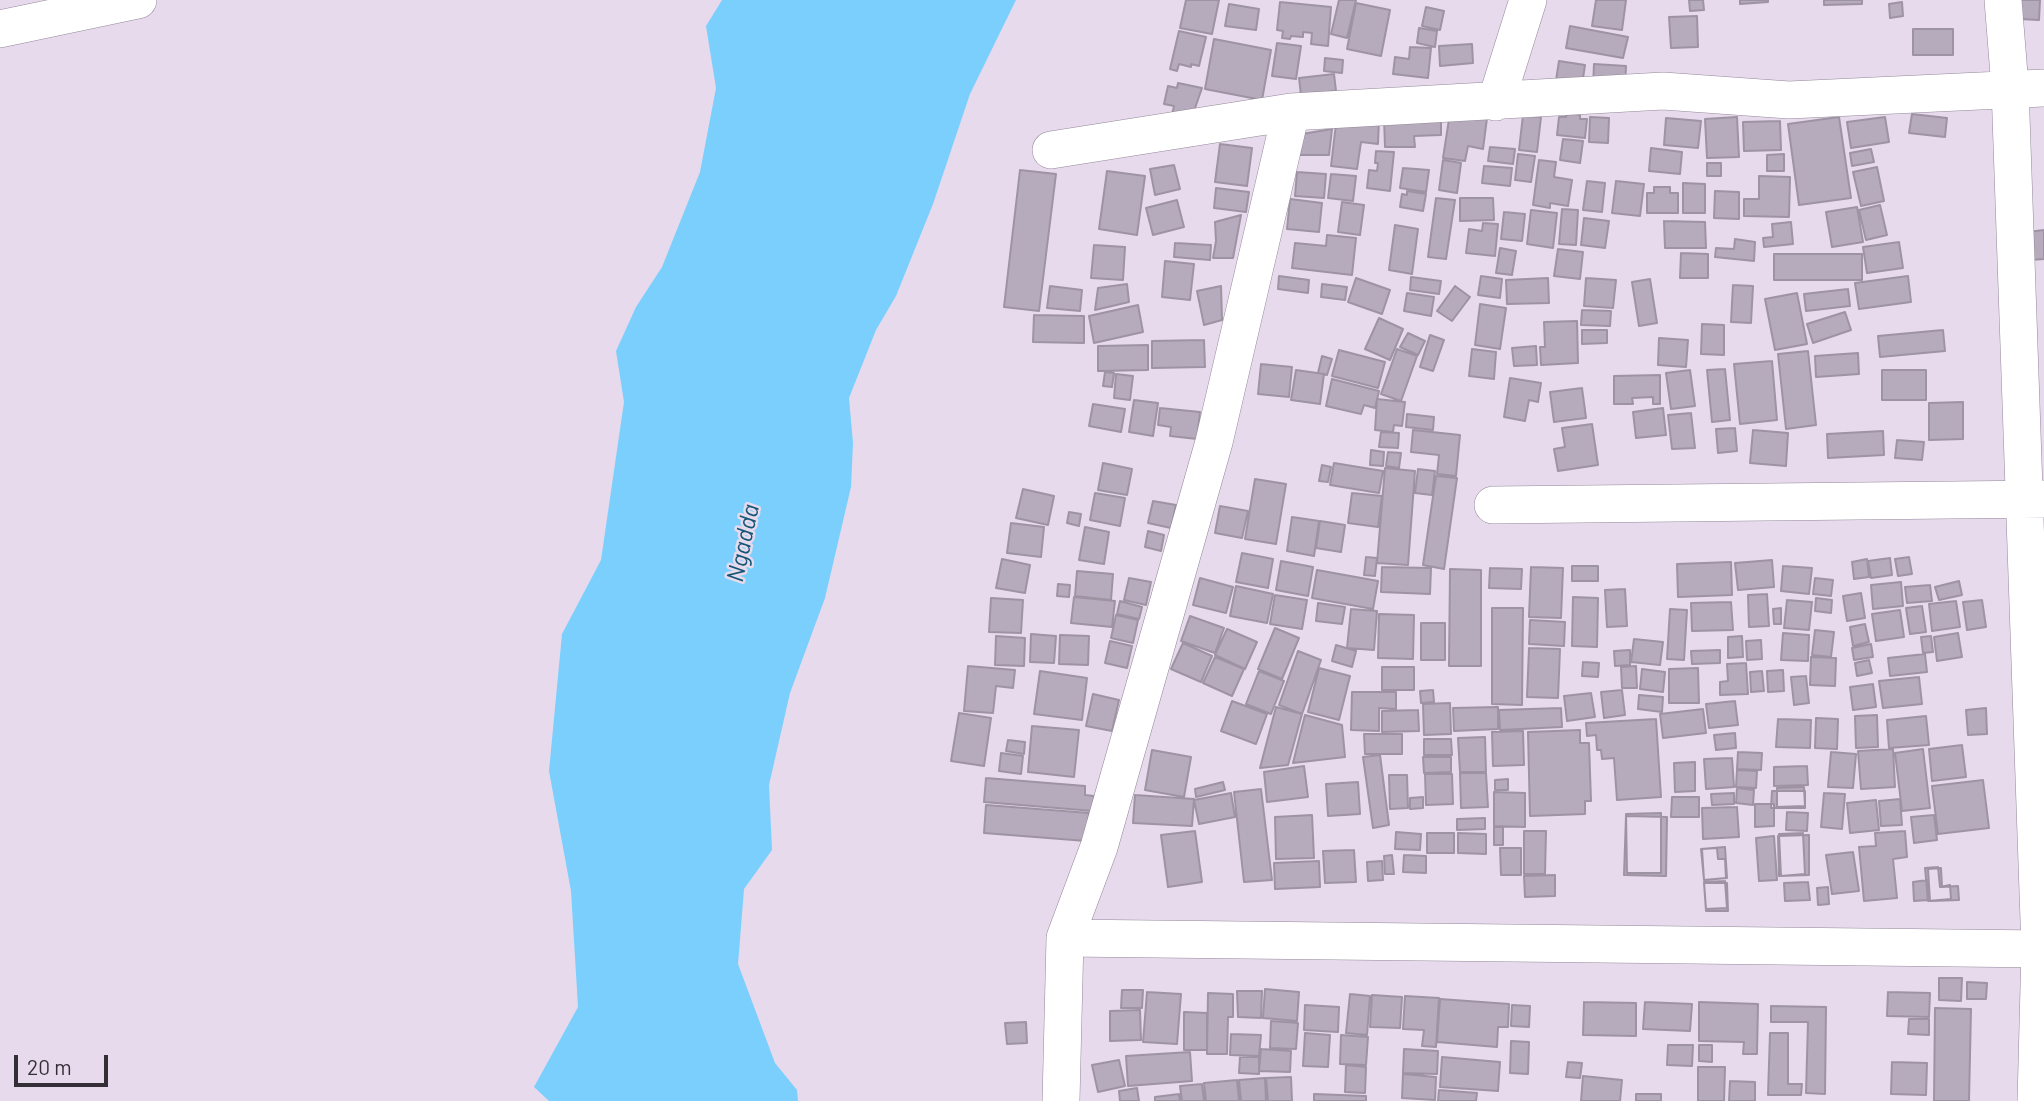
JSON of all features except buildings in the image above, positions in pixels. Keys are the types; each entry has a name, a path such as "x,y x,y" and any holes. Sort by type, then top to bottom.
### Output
{"street":[{"path":"0,29 138,0"},
{"path":"1496,102 1528,0"},
{"path":"2003,0 2027,88 2042,949 2036,1101"},
{"path":"1051,150 1291,112 1663,91 1789,100 2027,88"},
{"path":"1060,1101 1065,938 1099,847 1211,455 1291,112"},
{"path":"1493,505 2034,499"},
{"path":"1065,938 2042,949"}],"water":[{"name":"Ngadda","path":"722,0 1016,0 970,94 933,204 896,296 876,330 849,398 853,443 851,487 825,598 790,693 769,785 772,850 744,889 738,964 775,1063 797,1090 798,1101 549,1101 534,1087 578,1007 571,891 549,771 562,634 601,560 624,402 616,351 636,307 662,267 700,172 716,88 706,26"}]}
